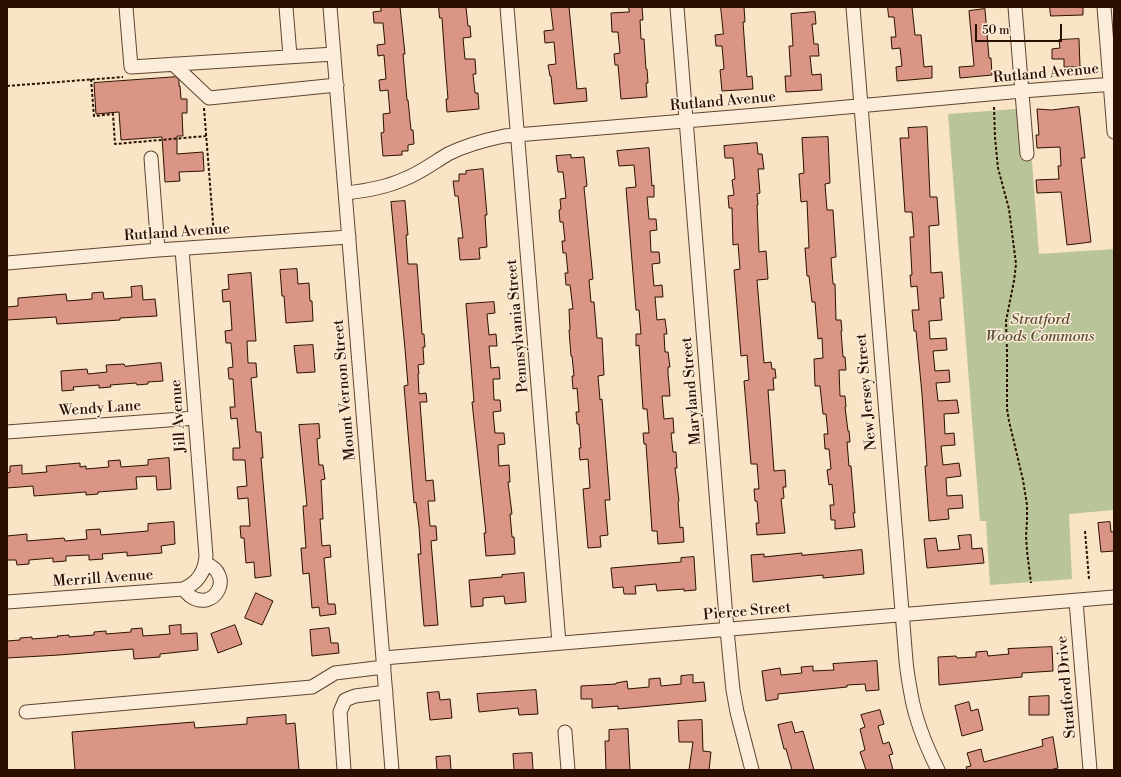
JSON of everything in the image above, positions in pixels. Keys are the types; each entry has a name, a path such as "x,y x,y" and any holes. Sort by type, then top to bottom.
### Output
{"street":[{"path":"126,7 131,67 334,54"},
{"path":"286,7 290,56"},
{"name":"Mount Vernon Street","path":"330,7 392,770"},
{"name":"Pennsylvania Street","path":"507,7 559,643"},
{"name":"Maryland Street","path":"677,7 727,630 736,704 741,730 752,770"},
{"name":"New Jersey Street","path":"853,7 901,615 906,661 911,696 920,727 938,770"},
{"path":"1015,7 1027,154"},
{"path":"1104,7 1112,84 1114,132"},
{"path":"173,64 209,98 337,85"},
{"name":"Rutland Avenue","path":"345,193 363,192 380,188 403,180 460,149 489,139 518,134 1112,84"},
{"path":"151,158 158,250"},
{"name":"Rutland Avenue","path":"7,263 158,250 349,237"},
{"name":"Jill Avenue","path":"182,249 206,556 206,563 199,579"},
{"name":"Wendy Lane","path":"7,432 195,418"},
{"path":"183,589 190,596 198,599 205,600 216,594 220,588 221,582 215,568 206,563"},
{"name":"Merrill Avenue","path":"7,602 183,589 189,587 199,579"},
{"name":"Pierce Street","path":"26,712 312,687 335,673 383,663 473,652 559,643 1114,597"},
{"name":"Stratford Drive","path":"1076,601 1090,770"},
{"path":"344,770 340,712 345,700 355,696 386,692"},
{"path":"565,732 568,770"}],"path":[{"path":"7,86 130,77"},
{"path":"91,79 94,116 114,114 115,144 206,136"},
{"path":"204,102 214,239"},
{"path":"994,107 998,168 1009,209 1016,264 1006,321 1007,409 1027,505 1028,521 1026,551 1030,583"},
{"path":"1085,531 1088,578"}],"green space":[{"name":"Stratford Woods Commons","path":"1028,108 1039,254 1114,249 1114,510 1069,514 1072,579 990,585 986,521 980,521 948,114"}],"building":[{"path":"381,7 400,7 405,54 403,54 407,100 411,130 413,130 414,144 408,145 408,151 402,151 402,155 383,156 381,133 384,132 383,114 390,113 388,90 380,91 379,80 386,79 384,55 378,56 377,45 385,44 383,23 374,23 373,12 381,11"},
{"path":"439,7 466,7 471,37 463,38 465,59 475,59 476,74 473,74 475,93 478,93 479,109 447,112 446,99 448,99 442,18 440,18"},
{"path":"551,7 569,7 577,89 586,88 587,101 554,104 551,76 548,65 556,64 554,42 545,43 544,31 553,30"},
{"path":"629,7 642,7 643,20 640,20 641,39 644,39 648,83 646,83 647,97 621,99 618,65 615,65 614,54 620,53 618,32 612,32 611,13 629,12"},
{"path":"721,7 744,7 745,22 743,22 747,77 752,76 753,89 722,91 720,70 724,69 722,46 716,46 715,35 723,34"},
{"path":"888,7 912,7 915,35 921,35 924,67 932,66 932,78 897,81 896,67 902,66 900,48 892,49 891,37 896,37 894,17 889,17"},
{"path":"1050,7 1083,7 1083,15 1051,16"},
{"path":"985,9 992,75 960,78 959,67 974,66 969,11"},
{"path":"815,12 816,24 812,24 814,44 818,44 819,56 810,56 812,75 821,74 822,90 786,92 785,76 791,76 789,46 793,46 791,14"},
{"path":"1079,39 1080,67 1064,67 1064,59 1052,59 1052,49 1060,48 1059,40"},
{"path":"176,77 179,80 181,99 187,99 187,113 182,113 183,136 177,136 177,154 203,152 204,171 179,172 180,181 165,182 162,137 121,140 119,112 96,114 94,83"},
{"path":"1079,107 1085,158 1081,158 1091,242 1067,245 1061,192 1037,193 1036,180 1059,179 1058,166 1061,166 1060,147 1037,148 1036,135 1039,135 1037,109 1051,110"},
{"path":"927,127 930,197 937,197 939,225 929,226 931,273 942,272 944,298 940,298 942,320 929,321 930,339 946,338 947,350 933,351 935,371 949,370 950,382 936,383 938,401 957,400 959,413 944,414 945,434 954,433 955,445 941,446 943,465 959,463 961,476 946,478 947,496 962,495 963,508 948,509 949,519 929,521 922,394 916,331 914,331 912,310 919,310 917,286 911,287 910,275 912,275 910,237 914,237 912,212 905,212 900,138 909,138 908,128"},
{"path":"828,137 830,183 825,184 827,210 833,210 836,257 831,258 833,284 835,284 836,320 841,320 843,357 845,357 846,370 839,370 840,396 845,396 850,442 847,442 849,466 851,466 855,513 853,513 855,527 835,529 835,520 831,520 830,505 834,505 832,484 829,485 827,470 831,469 829,449 825,449 824,434 828,434 826,414 823,414 820,386 815,386 814,359 823,358 822,338 818,339 815,302 812,302 809,276 807,276 805,248 809,248 807,201 801,202 799,174 804,173 802,138"},
{"path":"757,143 758,154 762,154 764,169 758,169 760,193 757,194 759,252 766,251 768,279 757,280 764,363 771,362 772,369 775,369 776,378 773,378 774,390 768,390 774,471 785,470 786,487 783,487 784,498 781,499 785,533 757,535 756,523 759,523 757,501 755,501 754,489 759,489 757,464 751,464 744,381 749,380 747,355 741,356 734,270 740,269 738,244 733,245 732,208 729,208 728,196 734,195 732,180 735,179 733,158 725,158 724,146"},
{"path":"649,148 652,186 654,185 654,197 647,197 649,219 656,219 657,230 650,231 651,252 659,252 660,263 652,264 654,286 662,285 663,297 655,297 657,320 665,319 667,334 664,334 665,352 668,352 670,367 668,367 668,373 670,396 662,396 664,419 673,418 674,433 671,433 673,452 676,452 677,468 675,468 679,501 680,528 683,527 684,542 658,544 657,531 652,531 646,444 644,444 643,433 649,433 647,409 643,409 639,345 636,346 636,334 641,334 639,310 636,310 626,188 636,187 634,165 619,166 617,151"},
{"path":"571,155 571,158 584,157 587,186 584,187 593,279 589,280 591,302 594,302 597,338 602,338 604,375 598,376 600,400 602,399 610,500 605,500 608,535 600,536 601,547 588,548 583,489 590,488 588,459 580,460 579,448 581,448 579,424 577,424 576,412 579,412 577,388 573,389 572,376 574,376 569,330 569,309 573,309 570,285 566,285 565,273 568,273 566,253 563,253 562,241 565,241 563,222 560,222 559,210 561,209 560,199 566,198 563,172 558,172 556,156"},
{"path":"483,169 487,215 485,215 487,247 479,248 480,259 460,260 458,238 463,238 458,196 455,196 453,181 459,181 459,174 466,174 466,171"},
{"path":"405,201 408,235 406,235 408,264 417,264 422,334 424,334 424,364 418,365 419,394 426,393 427,402 420,402 421,416 426,481 433,480 435,501 428,501 430,526 436,526 437,540 431,541 438,625 424,626 418,554 421,554 419,527 416,502 414,503 404,386 408,385 391,202"},
{"path":"297,269 298,284 309,283 313,321 286,323 280,270"},
{"path":"251,273 256,341 247,341 248,363 256,363 257,377 251,378 256,432 261,432 263,458 261,458 271,576 255,578 254,562 246,563 244,538 241,538 240,526 250,526 248,498 238,499 237,487 247,486 245,460 233,460 233,448 240,448 237,418 231,419 230,407 235,407 233,379 229,379 228,368 233,367 231,343 226,343 225,331 232,330 230,301 223,302 222,290 229,289 228,275"},
{"path":"142,286 143,300 155,299 157,316 57,324 56,317 7,320 7,307 18,306 18,298 66,294 67,301 92,299 92,293 103,292 104,299 132,297 131,287"},
{"path":"494,302 495,313 487,314 489,335 496,334 497,346 489,346 491,368 499,367 500,379 493,379 494,400 500,400 501,411 493,412 495,433 504,433 505,444 498,445 499,466 509,465 510,482 508,482 512,514 510,514 515,554 486,556 484,533 486,533 472,402 474,402 466,304"},
{"path":"313,345 315,372 297,373 294,346"},
{"path":"161,363 163,381 148,382 148,384 137,385 136,383 110,385 111,387 99,388 99,385 73,387 74,390 62,391 61,371 87,369 88,374 107,372 106,365 124,364 125,366"},
{"path":"319,424 320,438 317,439 319,465 323,465 325,479 321,480 323,519 320,519 322,546 330,545 331,557 324,558 328,604 335,604 336,614 320,616 319,607 312,608 309,573 303,574 301,548 306,548 303,506 307,506 299,425"},
{"path":"169,458 171,489 157,490 156,476 136,477 137,489 98,492 98,494 86,495 86,492 34,496 33,486 7,488 7,473 10,472 10,466 22,465 22,474 47,472 46,466 80,463 80,467 86,466 86,469 109,467 108,461 120,460 121,467 148,465 148,460"},
{"path":"174,522 175,544 161,546 162,553 127,556 127,552 102,554 103,559 89,560 89,555 66,556 66,561 53,562 53,558 29,560 29,564 17,565 16,560 7,560 7,536 27,534 27,541 64,538 65,541 87,539 86,530 100,529 101,535 148,531 148,524"},
{"path":"1110,522 1111,532 1114,532 1114,551 1101,552 1098,523"},
{"path":"971,535 972,549 982,548 984,563 927,568 924,539 936,538 938,551 960,549 958,536"},
{"path":"862,550 864,574 823,578 823,575 753,582 751,555 764,554 764,557 802,553 802,555"},
{"path":"694,557 696,590 684,591 684,589 657,591 656,584 635,586 636,594 624,594 623,587 613,588 611,568 681,562 681,558"},
{"path":"524,573 526,602 505,604 504,596 483,598 483,606 471,607 469,580"},
{"path":"256,593 273,601 262,625 245,618"},
{"path":"181,625 181,634 197,633 198,650 160,654 160,657 134,659 133,649 7,658 7,641 20,640 20,638 32,637 32,639 69,635 69,637 94,635 94,632 106,631 106,634 131,632 131,629 142,628 143,636 170,634 169,626"},
{"path":"235,625 242,644 218,653 211,634"},
{"path":"329,628 331,643 338,643 339,653 312,656 310,630"},
{"path":"1052,647 1053,671 1022,673 1022,677 939,685 938,657 976,657 976,652 987,651 988,656 1009,654 1008,649"},
{"path":"877,661 879,690 866,691 865,684 847,685 847,687 778,694 778,699 766,701 762,671 780,668 781,675 802,673 801,667 813,666 813,671 834,670 833,664"},
{"path":"693,675 693,683 704,682 706,701 618,709 618,706 592,708 592,699 581,699 581,686 616,684 627,681 628,689 649,687 649,679 660,678 661,686 681,684 681,676"},
{"path":"536,690 538,714 519,715 518,708 479,712 477,694"},
{"path":"439,692 440,700 450,699 452,718 430,720 427,693"},
{"path":"1049,696 1049,715 1029,715 1029,697"},
{"path":"969,702 971,711 978,709 983,730 962,736 955,706"},
{"path":"880,710 884,724 878,726 883,744 889,742 893,754 889,755 893,770 866,770 860,752 865,750 860,729 865,727 861,715"},
{"path":"286,715 286,724 295,723 299,770 75,770 72,732 194,722 195,728 247,724 247,718"},
{"path":"702,720 703,751 711,752 709,770 689,770 693,742 679,742 678,721"},
{"path":"792,722 795,733 803,731 814,770 792,770 786,749 784,749 778,725"},
{"path":"628,729 630,770 606,770 605,741 609,741 609,730"},
{"path":"1053,737 1058,768 1050,770 967,770 966,767 971,766 967,753 981,749 984,762 1043,746 1042,740"},
{"path":"532,753 533,770 514,770 513,754"},
{"path":"450,756 451,770 437,770 436,757"}]}
